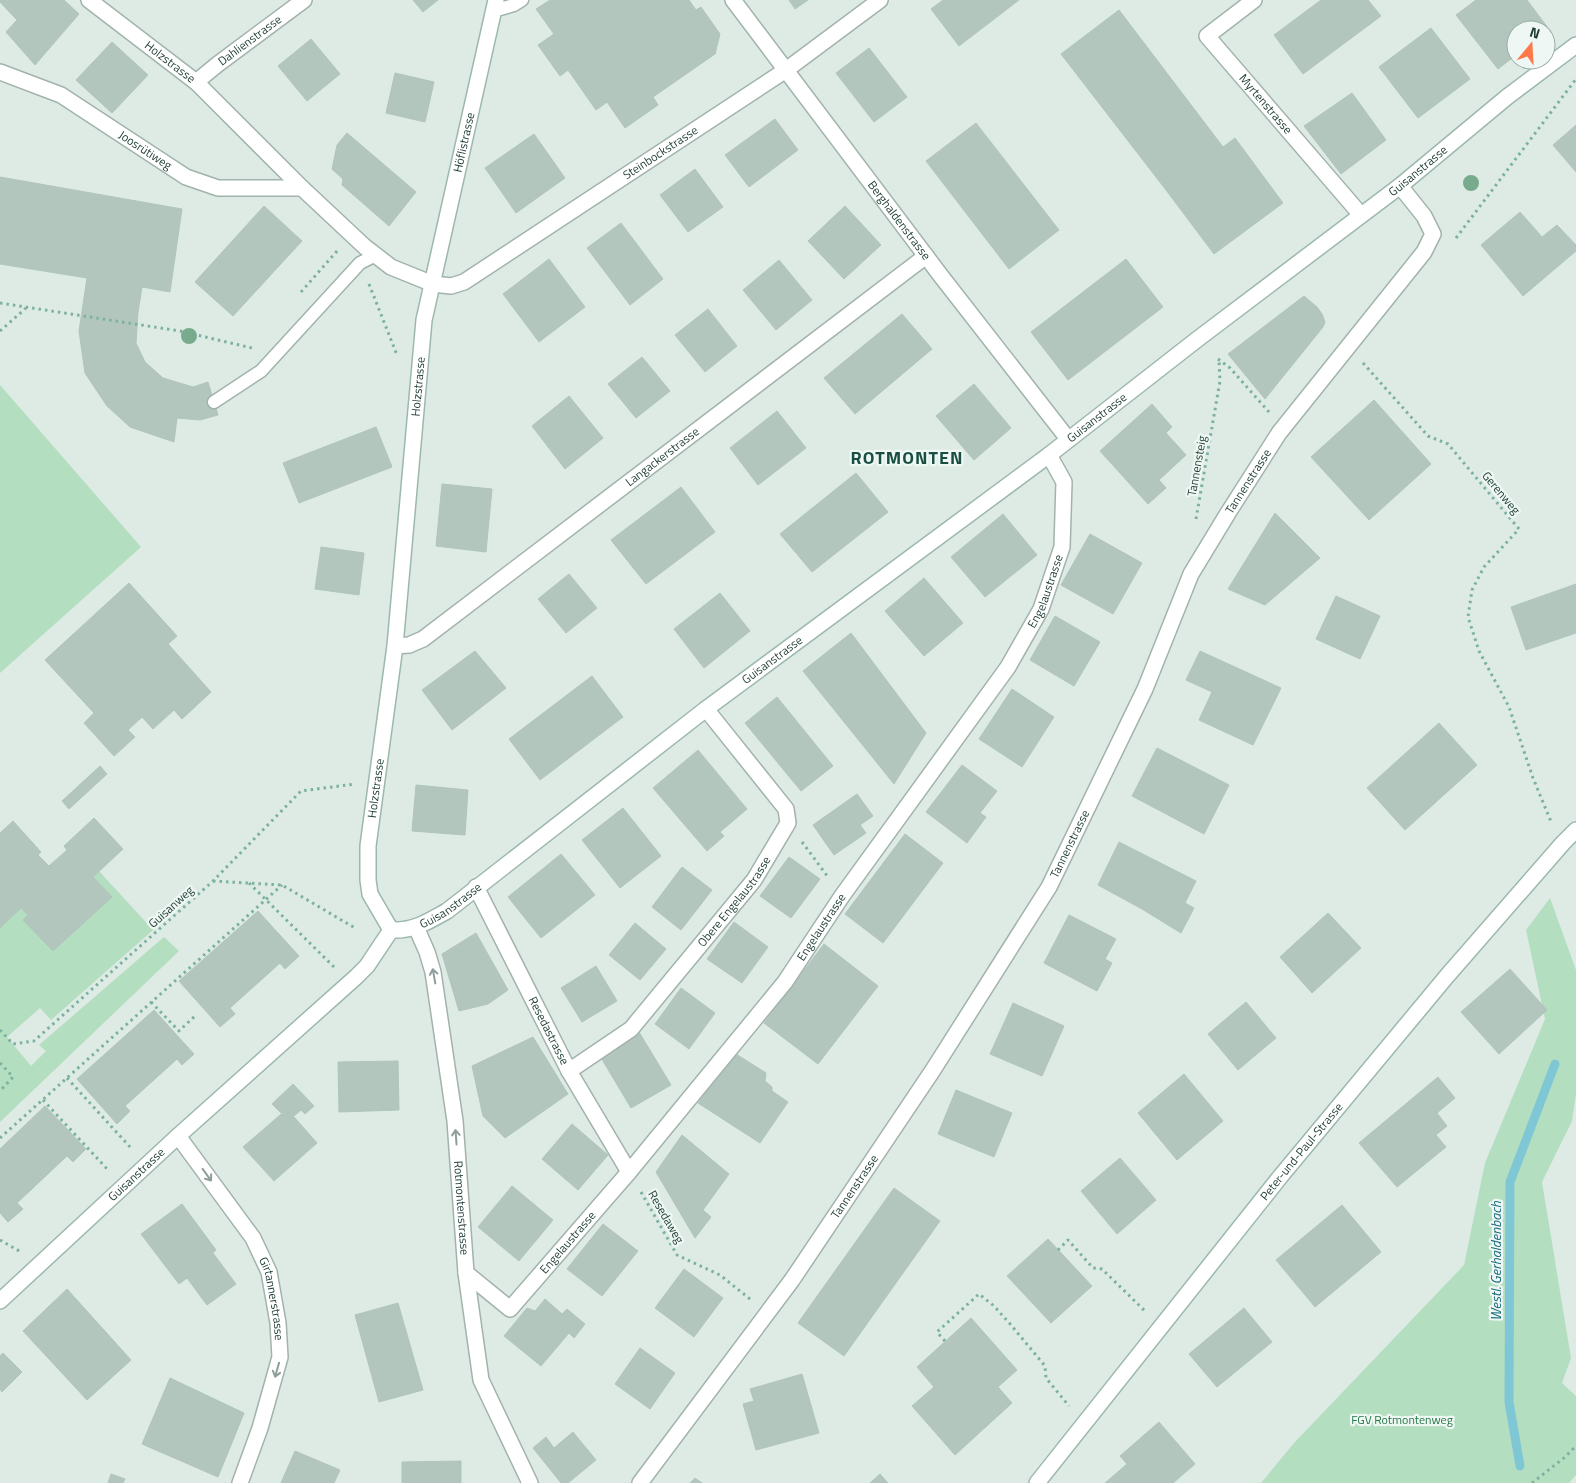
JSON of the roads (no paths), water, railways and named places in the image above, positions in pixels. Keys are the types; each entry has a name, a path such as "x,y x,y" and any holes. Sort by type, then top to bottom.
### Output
{"street":[{"name":"Holzstrasse","path":"89,0 196,82 302,188 376,255 391,267 433,284 424,320 394,646 368,846 370,894 391,930"},
{"name":"Dahlienstrasse","path":"196,82 304,0"},
{"name":"Berghaldenstrasse","path":"733,0 926,256 1068,439"},
{"name":"Steinbockstrasse","path":"433,284 451,286 464,282 786,70 880,0"},
{"name":"Myrtenstrasse","path":"1254,0 1207,36 1361,216"},
{"name":"Höflistrasse","path":"433,284 494,5"},
{"name":"Guisanstrasse","path":"0,1301 178,1136 356,977 367,966 391,930 416,928 447,911 706,709 1049,455 1361,216 1400,186 1506,97 1576,45"},
{"name":"Joosrütiweg","path":"0,72 61,96 186,177 218,188 302,188"},
{"name":"Tannenstrasse","path":"640,1483 792,1280 933,1070 1048,887 1145,689 1191,574 1279,433 1424,252 1433,234 1424,216 1400,186"},
{"name":"Langackerstrasse","path":"394,646 410,644 424,639 926,256"},
{"name":"Engelaustrasse","path":"466,1273 510,1309 629,1172 785,982 842,896 1008,668 1041,609 1062,547 1064,515 1064,482 1049,455"},
{"name":"Obere Engelaustrasse","path":"569,1071 631,1029 754,880 788,823 786,809 706,709"},
{"name":"Peter-und-Paul-Strasse","path":"1037,1483 1280,1177 1447,976 1576,830"},
{"name":"Resedastrasse","path":"476,887 569,1071 629,1172"},
{"name":"Rotmontenstrasse","path":"416,928 427,952 433,972 447,1065 455,1121 466,1273 481,1380 530,1483"},
{"name":"Girtannerstrasse","path":"178,1136 253,1238 269,1272 278,1323 280,1357 260,1428 240,1483"}],"lane":[{"path":"494,5 514,5 522,0"},
{"path":"214,402 261,371 360,263 376,255"}],"waterway":[{"name":"Westl. Gerhaldenbach","path":"1520,1466 1509,1402 1510,1182 1555,1064"}],"district":[{"name":"ROTMONTEN","path":"907,458"}],"park label":[{"name":"FGV Rotmontenweg","path":"1402,1420"}]}
